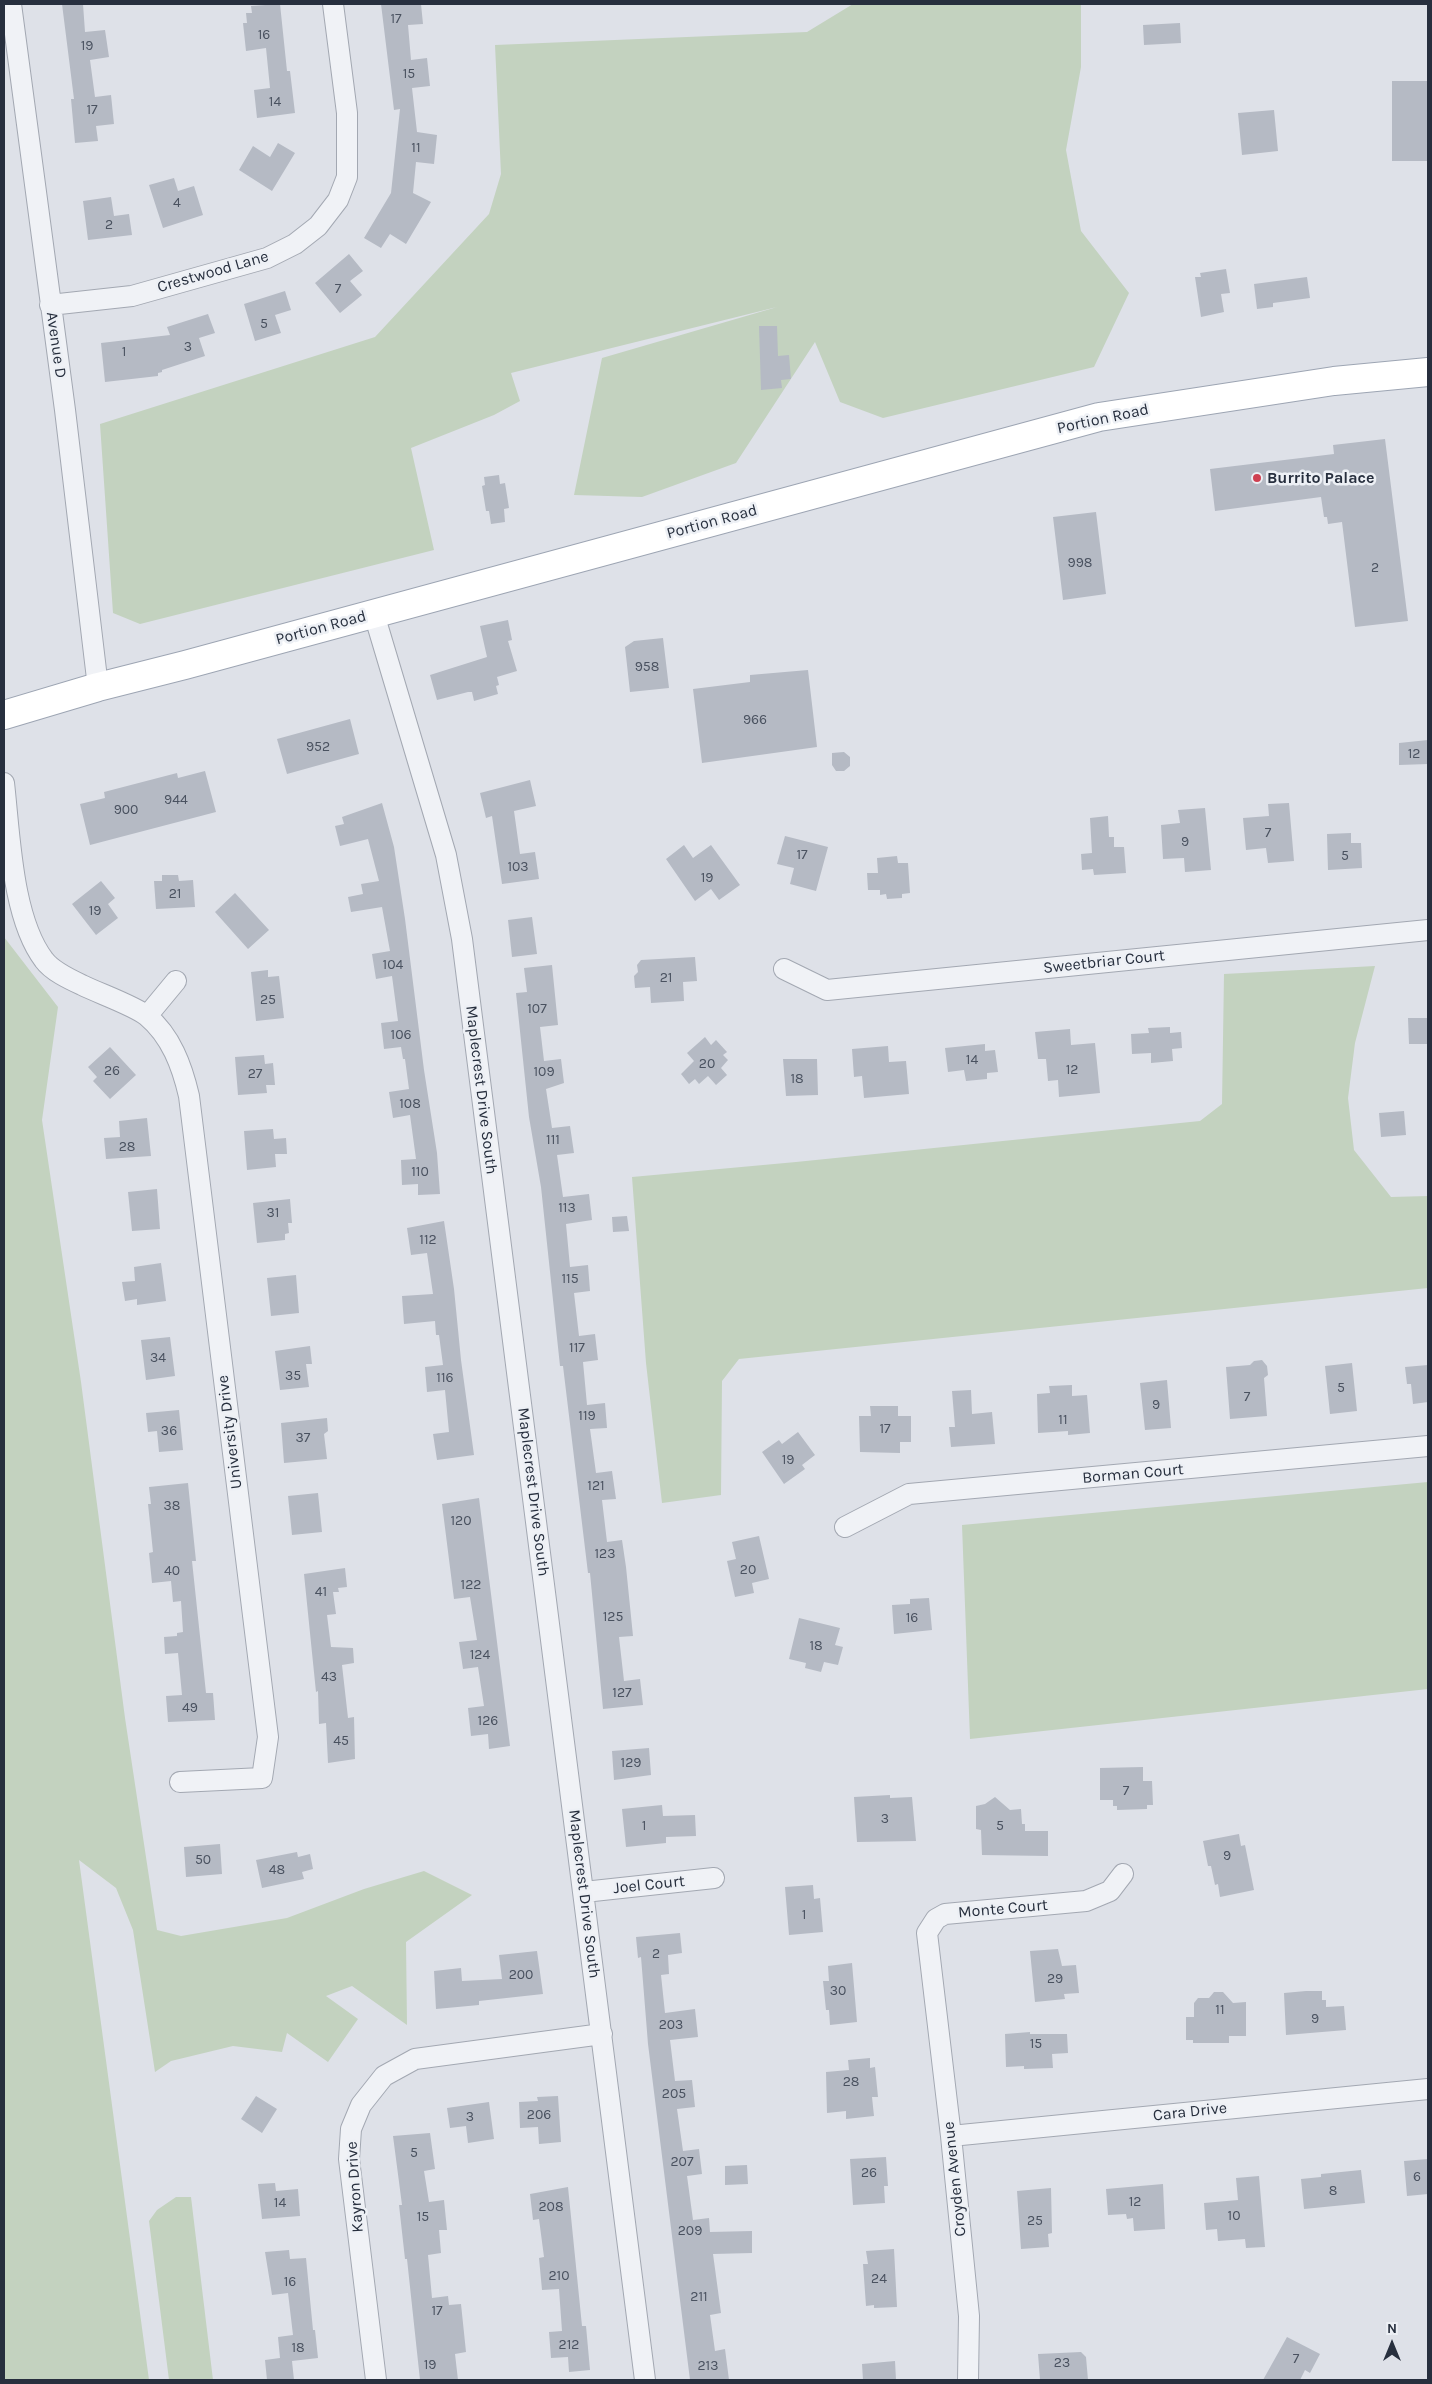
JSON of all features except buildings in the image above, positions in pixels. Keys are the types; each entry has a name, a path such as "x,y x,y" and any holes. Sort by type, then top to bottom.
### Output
{"main road":[{"name":"Portion Road","path":"4,715 98,687 185,666 1099,417 1314,384 1428,372"}],"street":[{"name":"Avenue D","path":"11,4 66,420 98,687"},
{"name":"Crestwood Lane","path":"50,305 132,296 267,258 294,244 318,226 338,200 347,177 347,113 333,4"},
{"name":"Maplecrest Drive South","path":"374,614 446,855 462,939 645,2380"},
{"name":"University Drive","path":"4,783 20,898 28,934 45,962 66,977 146,1016 170,1041 184,1074 189,1096 268,1737 262,1778 180,1782"},
{"name":"Sweetbriar Court","path":"784,969 827,990 1428,930"},
{"path":"146,1016 176,981"},
{"name":"Borman Court","path":"845,1526 908,1494 1428,1446"},
{"name":"Monte Court","path":"934,1979 927,1933 936,1918 946,1914 1086,1901 1110,1891 1123,1874"},
{"name":"Joel Court","path":"584,1892 714,1878"},
{"name":"Croyden Avenue","path":"934,1979 969,2316 968,2380"},
{"name":"Kayron Drive","path":"376,2380 349,2159 351,2129 361,2105 384,2076 415,2059 602,2034"},
{"name":"Cara Drive","path":"951,2136 1428,2089"}],"green space":[{"path":"853,4 1081,4 1081,67 1066,150 1081,231 1129,293 1094,367 883,418 840,402 815,342 736,463 642,497 574,495 602,358 777,307 511,373 520,401 494,415 411,448 434,550 140,624 113,613 100,424 375,337 489,214 501,174 495,45 807,32"},
{"path":"4,937 58,1007 42,1120 81,1382 125,1718 157,1930 181,1936 287,1918 364,1889 424,1871 472,1895 406,1942 407,2025 352,1986 326,1996 358,2019 328,2062 287,2033 282,2052 233,2046 171,2061 155,2072 133,1930 116,1888 79,1860 149,2380 4,2380"},
{"path":"1375,966 1355,1043 1348,1098 1354,1150 1391,1197 1428,1196 1428,1288 739,1359 722,1381 721,1495 662,1503 646,1363 632,1177 1200,1121 1222,1104 1224,974"},
{"path":"1428,1482 1428,1689 970,1739 962,1525"},
{"path":"176,2197 191,2197 213,2380 169,2380 149,2221 157,2210"}],"place":[{"name":"Burrito Palace","path":"1257,478"}]}
